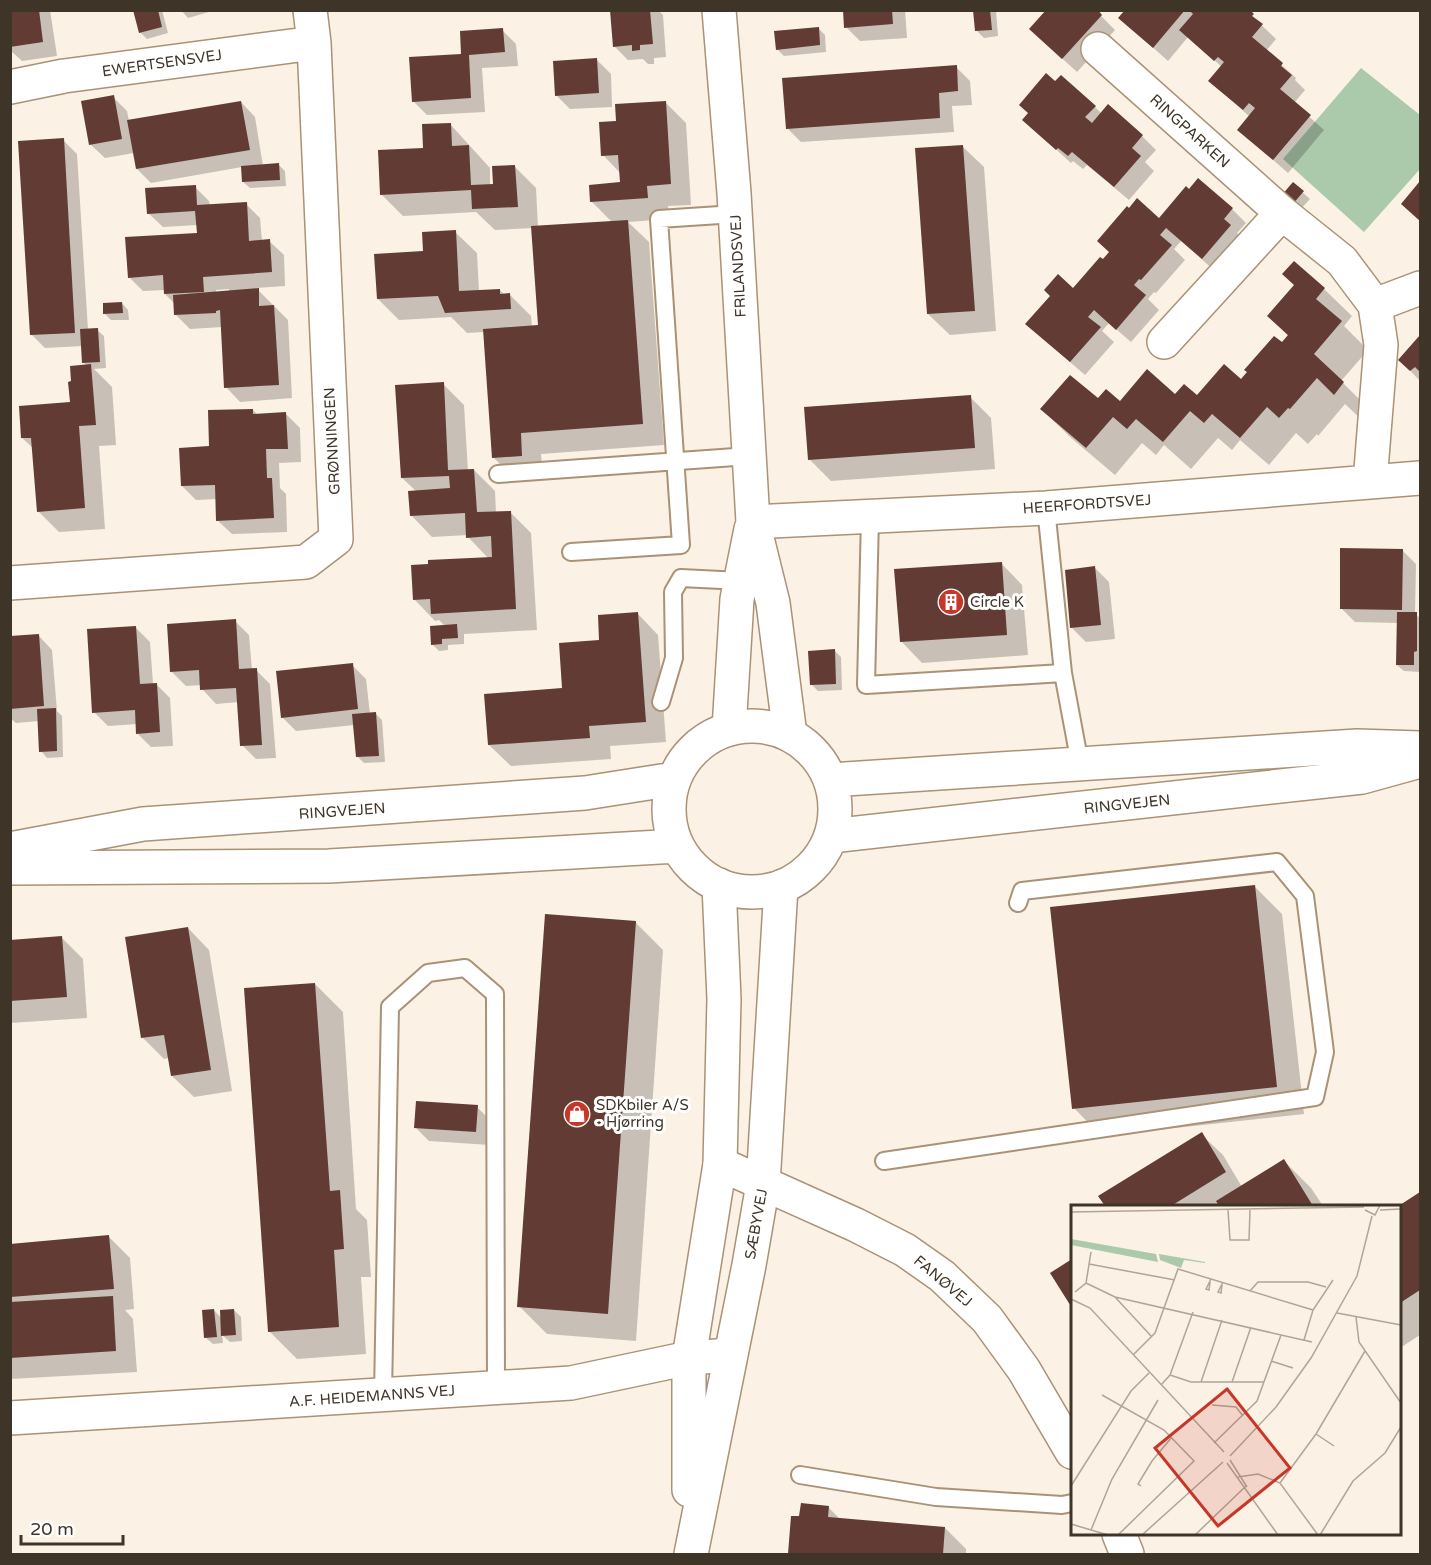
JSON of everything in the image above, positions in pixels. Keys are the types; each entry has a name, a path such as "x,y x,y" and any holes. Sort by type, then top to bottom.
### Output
{"street":[{"name":"GRØNNINGEN","path":"10,583 306,562 336,539 314,43 310,10"},
{"name":"FRILANDSVEJ","path":"719,10 735,214 753,522 773,603 790,735"},
{"name":"EWERTSENSVEJ","path":"10,87 64,76 314,43"},
{"name":"RINGPARKEN","path":"1098,49 1282,213 1342,261 1375,305 1381,345 1370,482"},
{"path":"1164,342 1282,213"},
{"path":"1375,305 1420,288"},
{"name":"HEERFORDTSVEJ","path":"753,522 1046,508 1420,478"},
{"name":"FRILANDSVEJ","path":"729,729 737,610 753,522"},
{"path":"749,726 771,728 790,735 807,746 820,762 830,780 835,799 835,818 831,836 820,858 803,875 781,887 760,892 739,891 719,885 702,876 677,846 670,824 669,802 674,779 687,757 706,740 729,729 749,726"},
{"path":"830,780 1357,746 1420,748"},
{"name":"RINGVEJEN","path":"831,836 1362,777 1420,761"},
{"name":"RINGVEJEN","path":"10,849 143,825 585,794 674,779"},
{"path":"10,868 329,866 677,846"},
{"name":"SÆBYVEJ","path":"690,1554 689,1358 720,1164 724,999 719,885"},
{"name":"SÆBYVEJ","path":"690,1554 763,1184 781,887"},
{"name":"FANØVEJ","path":"720,1164 905,1250 942,1276 987,1319 1024,1370 1071,1450"},
{"name":"A.F. HEIDEMANNS VEJ","path":"10,1418 571,1383 689,1358 730,1355"},
{"path":"1120,1535 1127,1554"}],"lane":[{"path":"571,552 681,545 660,219 735,214"},
{"path":"498,474 749,456"},
{"path":"1046,508 1063,673 1080,764"},
{"path":"870,517 866,685 1063,673"},
{"path":"661,702 674,658 673,592 681,578 741,581"},
{"path":"884,1161 1315,1097 1325,1052 1305,896 1278,862 1022,891 1018,903"},
{"path":"383,1395 390,1007 428,973 465,968 495,994 496,1388"},
{"path":"800,1475 936,1497 1071,1503"}],"green space":[{"path":"1361,68 1420,115 1420,169 1364,232 1283,159"}],"building":[{"path":"10,10 39,10 43,42 10,47"},
{"path":"133,10 158,10 162,27 139,33"},
{"path":"610,10 650,10 653,44 640,45 640,50 632,51 632,45 613,47"},
{"path":"843,10 892,10 893,24 844,28"},
{"path":"973,10 990,10 992,30 975,31"},
{"path":"1046,10 1098,10 1102,15 1062,59 1029,29"},
{"path":"1125,10 1185,10 1153,48 1118,18"},
{"path":"1189,10 1250,10 1254,14 1252,16 1263,24 1252,37 1283,63 1281,66 1292,75 1280,89 1311,115 1273,160 1237,130 1255,108 1249,103 1243,110 1208,81 1224,62 1218,57 1214,61 1179,30 1193,14"},
{"path":"819,27 820,45 776,50 774,31"},
{"path":"503,28 505,52 469,55 471,98 412,102 409,57 461,54 460,31"},
{"path":"597,58 599,93 555,96 553,61"},
{"path":"957,65 958,91 939,93 940,118 786,129 782,78"},
{"path":"1046,73 1055,81 1061,75 1096,106 1085,117 1092,123 1108,104 1143,135 1132,148 1141,156 1114,187 1072,152 1068,156 1058,148 1056,150 1022,120 1028,113 1019,105"},
{"path":"114,95 122,139 89,145 81,101"},
{"path":"241,101 250,150 136,169 127,120"},
{"path":"666,101 671,184 647,186 648,198 590,202 589,185 620,182 618,155 601,156 599,122 616,121 615,104"},
{"path":"451,123 452,146 469,145 471,185 493,184 492,166 515,165 518,207 472,209 471,190 380,195 378,150 423,148 422,124"},
{"path":"64,138 75,333 30,335 18,141"},
{"path":"963,145 975,311 927,314 915,148"},
{"path":"279,163 280,180 242,182 241,166"},
{"path":"1198,178 1233,208 1224,219 1231,225 1202,259 1166,228 1160,235 1172,245 1134,285 1146,295 1116,330 1094,310 1088,317 1101,327 1070,362 1025,324 1050,296 1044,290 1058,274 1073,288 1100,257 1103,259 1109,252 1097,241 1127,206 1129,208 1137,198 1159,218 1186,186 1189,189"},
{"path":"1420,181 1420,221 1401,204"},
{"path":"1293,182 1304,191 1292,205 1281,196"},
{"path":"196,185 197,205 247,202 249,241 270,239 272,272 203,277 204,292 164,294 163,275 128,278 125,237 197,233 195,211 147,214 145,188"},
{"path":"628,220 643,424 521,433 522,456 492,458 483,329 538,325 531,226"},
{"path":"456,230 459,291 500,289 500,294 510,293 511,309 445,313 438,296 377,299 374,254 423,251 422,232"},
{"path":"1294,261 1325,288 1316,299 1342,321 1314,354 1344,382 1334,395 1317,378 1279,418 1267,407 1240,438 1212,414 1204,423 1190,411 1163,442 1136,419 1127,429 1113,417 1086,448 1040,409 1070,375 1098,398 1106,389 1120,401 1147,369 1175,394 1184,384 1197,395 1224,364 1241,379 1247,372 1244,370 1274,336 1282,342 1288,335 1267,316 1294,285 1282,274"},
{"path":"259,288 259,306 274,305 279,385 224,388 220,310 216,313 174,315 173,295"},
{"path":"122,302 123,313 103,314 103,303"},
{"path":"98,328 100,362 82,363 80,329"},
{"path":"1420,335 1420,372 1415,367 1410,371 1398,360"},
{"path":"91,364 96,425 79,426 85,508 37,512 31,438 21,438 19,406 70,402 68,382 71,381 70,366"},
{"path":"444,382 448,470 474,469 477,512 511,511 516,609 431,614 430,599 413,600 411,565 428,564 428,560 492,557 491,536 466,538 465,513 410,516 408,491 450,488 449,476 401,478 395,385"},
{"path":"971,395 975,448 808,460 804,407"},
{"path":"253,409 253,414 286,412 288,449 266,449 267,478 272,478 274,518 216,521 215,485 181,486 179,448 209,446 208,410"},
{"path":"1340,548 1403,549 1402,610 1340,609"},
{"name":"Circle K","path":"1002,562 1007,635 900,642 894,569"},
{"path":"1095,566 1101,625 1070,628 1065,570"},
{"path":"638,612 646,722 589,726 590,738 488,745 484,694 562,688 559,643 599,640 598,615"},
{"path":"1397,612 1417,612 1417,651 1414,652 1414,665 1396,665"},
{"path":"236,619 239,669 257,668 262,745 240,746 236,688 200,690 199,670 170,672 167,624"},
{"path":"457,624 458,638 442,639 442,644 431,645 430,626"},
{"path":"136,626 140,684 157,683 160,732 136,734 135,710 92,713 87,629"},
{"path":"39,634 44,706 10,709 10,636"},
{"path":"835,649 836,684 810,685 808,651"},
{"path":"353,663 358,709 281,718 276,671"},
{"path":"56,708 57,751 39,752 37,709"},
{"path":"376,712 379,756 356,757 352,714"},
{"path":"1255,885 1277,1087 1072,1109 1050,907"},
{"name":"SDKbiler A/S - Hjørring","path":"545,914 636,921 608,1314 517,1307"},
{"path":"188,927 211,1070 171,1076 164,1035 141,1038 125,937"},
{"path":"62,936 67,997 10,1001 10,940"},
{"path":"315,983 330,1191 340,1190 344,1249 334,1250 339,1327 268,1332 244,988"},
{"path":"416,1101 478,1105 476,1132 414,1128"},
{"path":"1202,1132 1226,1172 1173,1205 1104,1205 1098,1196"},
{"path":"1284,1159 1312,1205 1218,1205 1216,1201"},
{"path":"1420,1192 1420,1290 1401,1302 1401,1205"},
{"path":"109,1235 114,1289 10,1297 10,1244"},
{"path":"1071,1260 1071,1306 1050,1273"},
{"path":"113,1296 116,1351 10,1358 10,1302"},
{"path":"214,1309 217,1337 204,1338 202,1310"},
{"path":"234,1309 236,1335 221,1336 220,1310"},
{"path":"801,1503 829,1506 828,1517 945,1527 943,1554 788,1554 791,1516 799,1516"}],"place":[{"name":"Circle K","path":"951,602"},
{"name":"SDKbiler A/S - Hjørring","path":"577,1114"}]}
